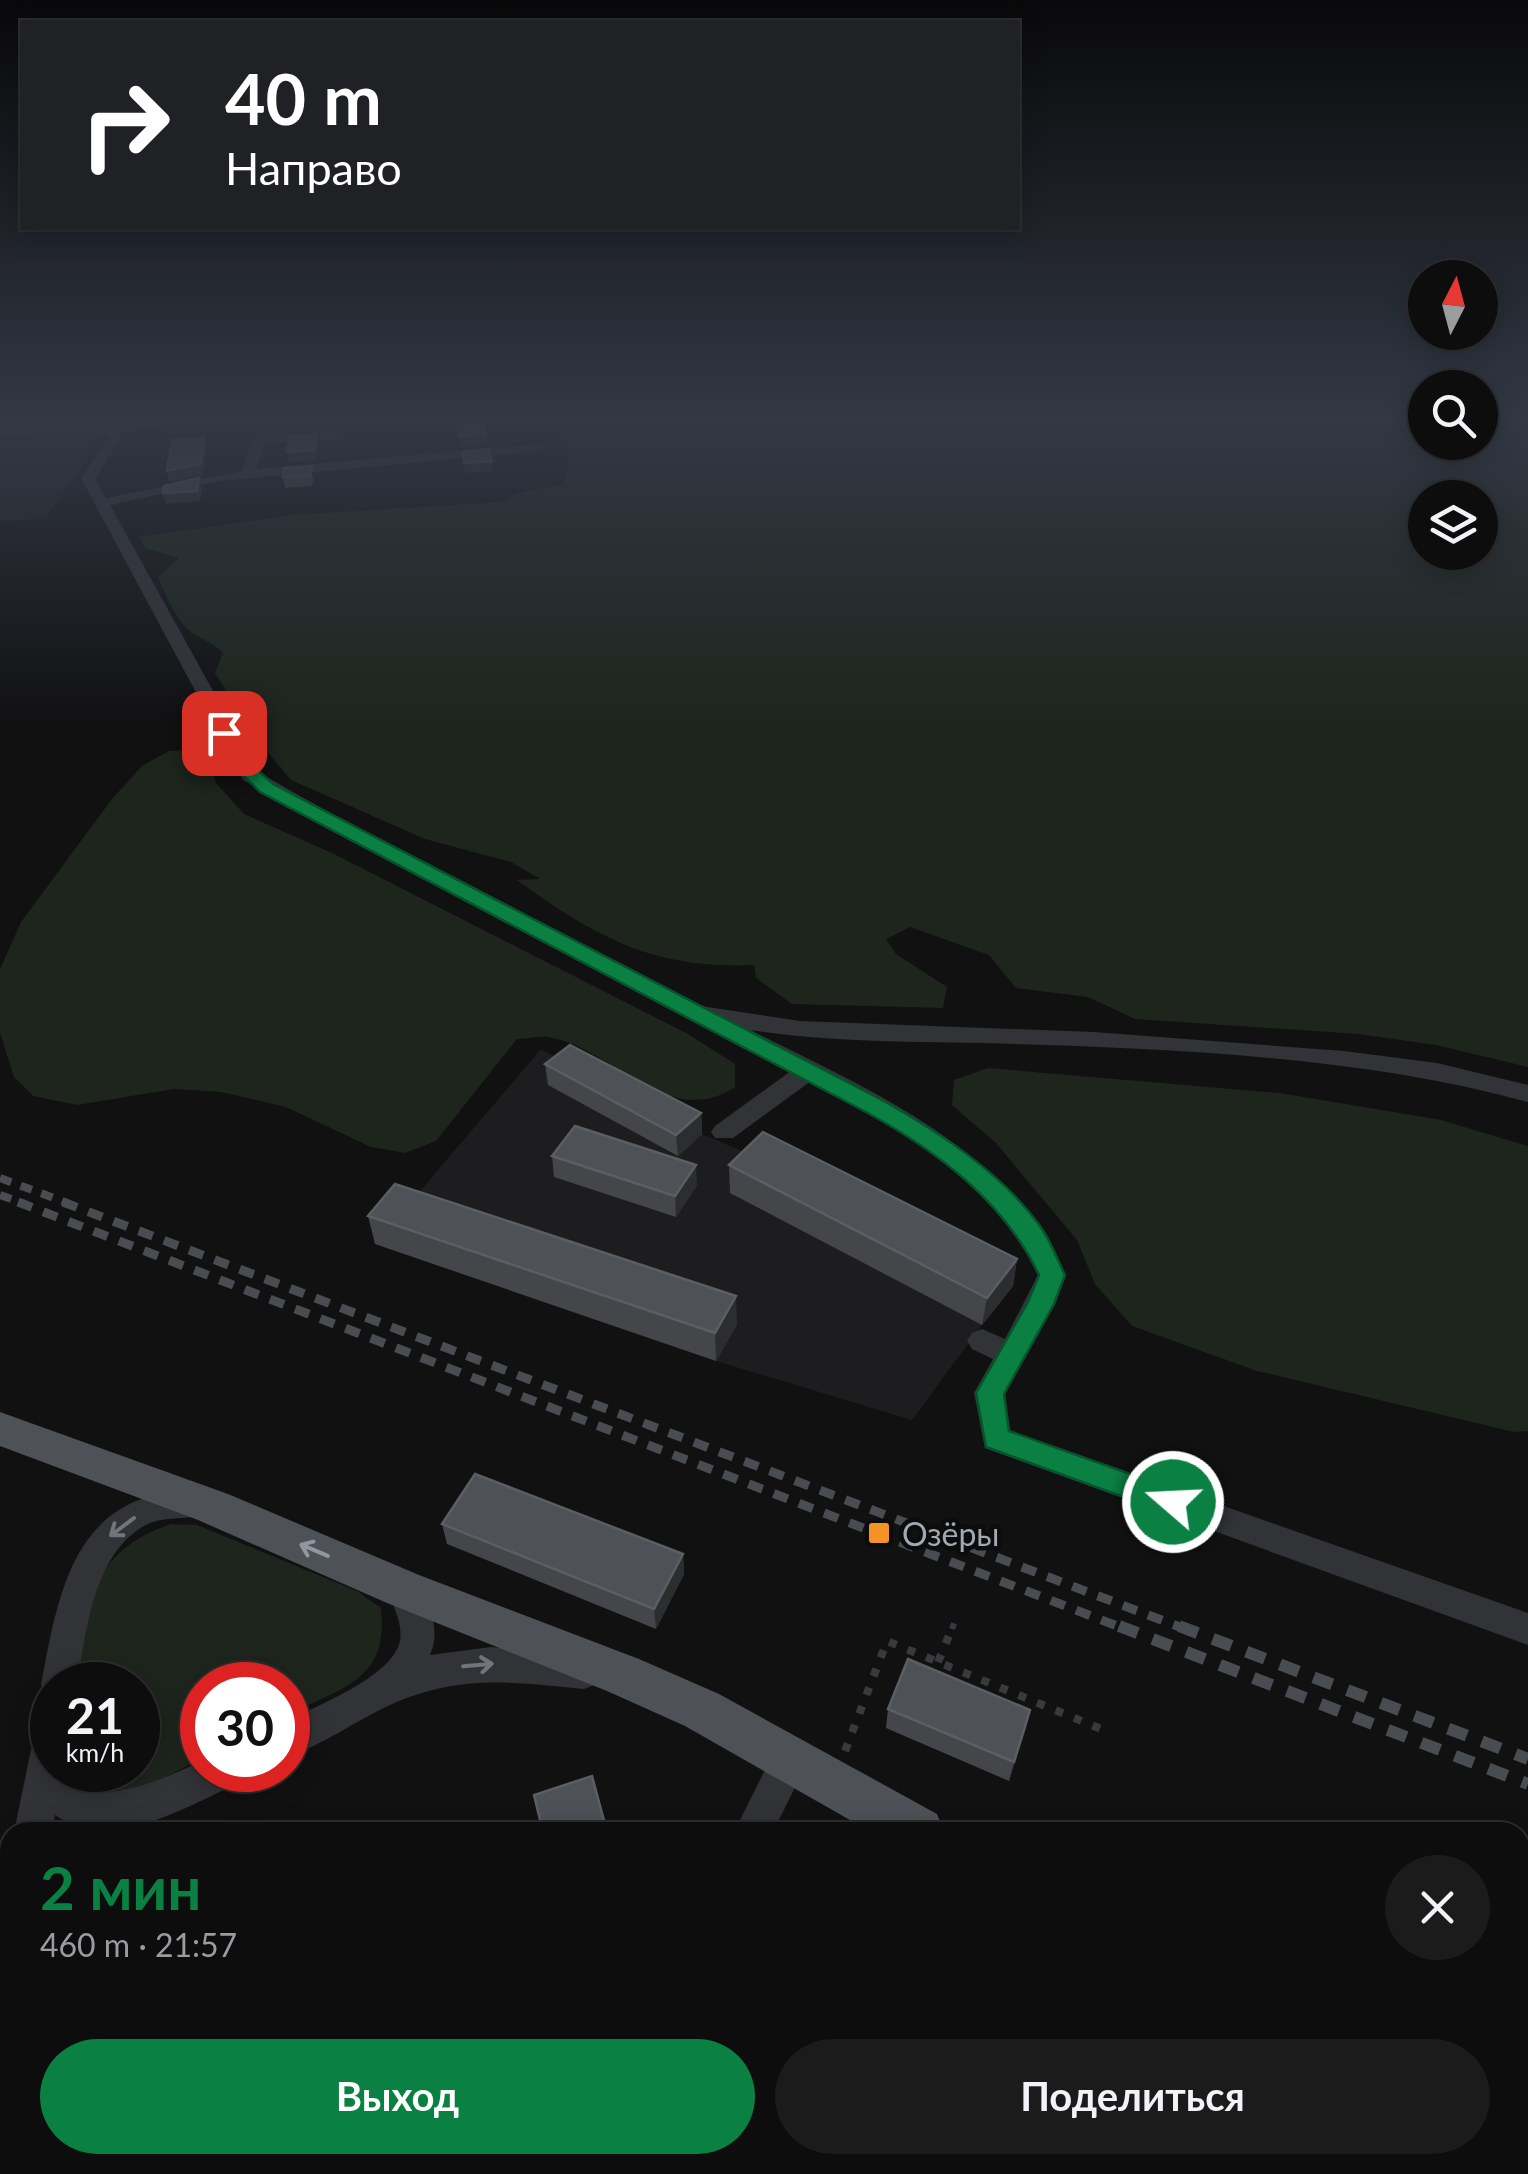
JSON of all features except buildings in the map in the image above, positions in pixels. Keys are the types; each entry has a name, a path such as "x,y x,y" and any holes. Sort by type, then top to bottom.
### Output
{"main road":[{"path":"0,1429 213,1506 404,1589 624,1675 702,1710 902,1822"}],"street":[{"path":"110,521 250,776 342,829 810,1070 906,1124 993,1188 1032,1233 1052,1275 1041,1304 997,1348 990,1393 996,1438 1528,1629"},
{"path":"694,1012 748,1025 798,1031 1014,1036 1195,1046 1399,1064 1528,1094"},
{"path":"724,1132 810,1070"},
{"path":"64,1662 78,1589 90,1560 108,1537 130,1519 156,1506 178,1502 213,1506"},
{"path":"384,1690 408,1666 419,1636 415,1606 404,1589"},
{"path":"310,1727 435,1670 504,1663 624,1675"},
{"path":"758,1822 790,1759"},
{"path":"120,1822 180,1791"},
{"path":"34,1822 40,1792"},
{"path":"59,1792 76,1805 97,1812 120,1812 152,1804"}],"path":[{"path":"938,1662 957,1616"},
{"path":"834,1782 887,1641 1106,1732"}],"shaded area":[{"path":"247,521 1408,521 1408,570 1498,570 1498,521 1528,521 1528,1067 1436,1045 1358,1034 1135,1019 1088,997 1016,988 989,955 910,927 886,939 896,954 947,987 943,1008 792,1004 756,978 754,965 686,962 628,946 573,918 517,880 540,879 511,862 425,839 291,780 259,742 215,673 223,653 187,629 167,597 158,577 179,558 145,548 139,537"},
{"path":"188,750 208,757 216,783 244,814 332,853 688,1034 735,1064 735,1087 710,1098 687,1100 641,1083 572,1044 548,1037 517,1039 436,1141 405,1153 371,1147 286,1107 221,1092 174,1089 77,1105 33,1096 14,1077 0,1033 0,969 21,922 112,799 142,766 169,751"},
{"path":"541,1049 702,1134 763,1160 982,1325 912,1420 716,1361 375,1244"},
{"path":"988,1068 1279,1093 1441,1120 1528,1146 1528,1431 1514,1432 1257,1371 1132,1326 1095,1284 1077,1240 996,1143 952,1105 954,1080"},
{"path":"171,1524 197,1525 357,1591 381,1608 378,1651 358,1678 310,1704 310,1662 180,1662 180,1770 160,1780 160,1662 79,1662 96,1586 122,1550"}],"railway":[{"path":"0,1178 70,1204"},
{"path":"0,1195 25,1204"},
{"path":"18,1202 1125,1629"},
{"path":"63,1202 1185,1629"},
{"path":"1119,1626 1528,1784"},
{"path":"1179,1626 1528,1759"}],"place":[{"name":"Озёры","path":"879,1533"}],"route":[{"path":"224,733 250,776 266,788 810,1070 906,1124 993,1188 1032,1233 1052,1275 1041,1304 990,1393 996,1438 1173,1502"}]}
